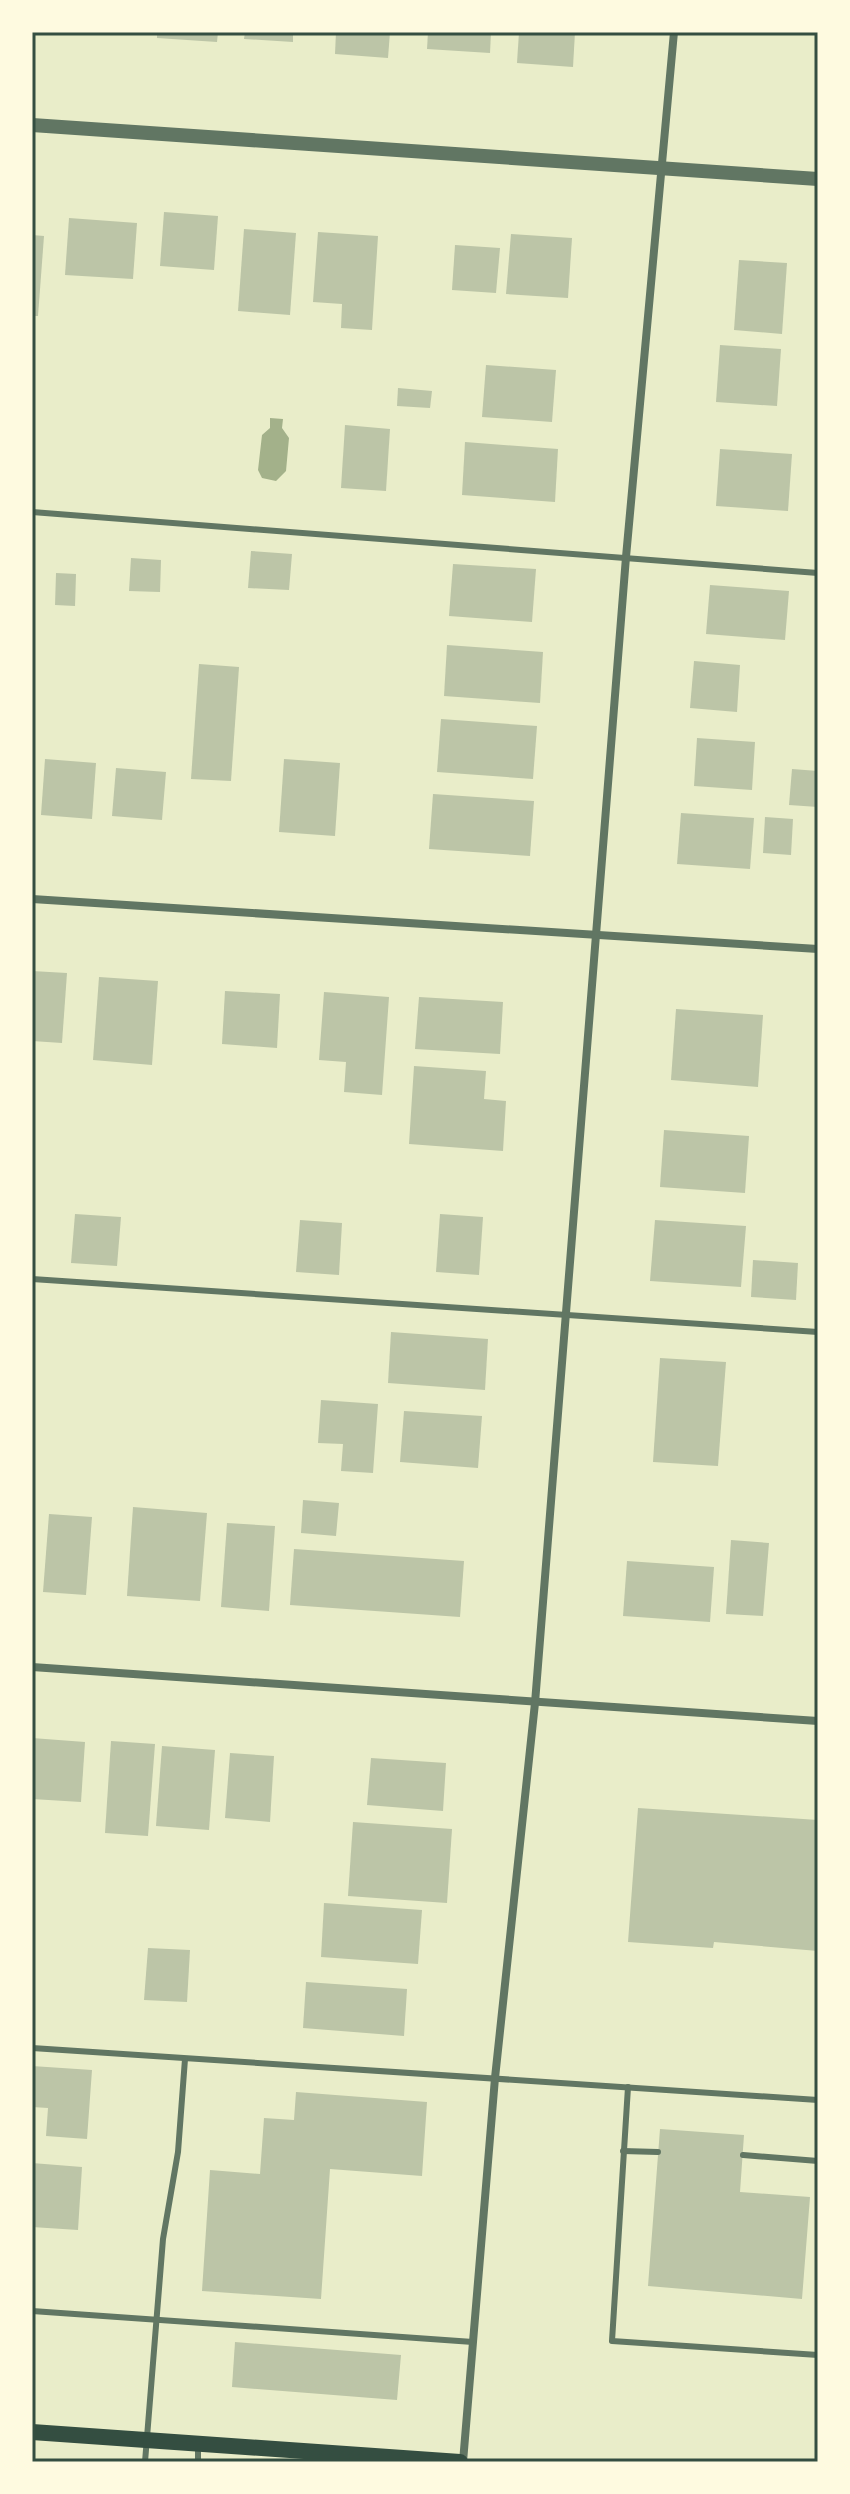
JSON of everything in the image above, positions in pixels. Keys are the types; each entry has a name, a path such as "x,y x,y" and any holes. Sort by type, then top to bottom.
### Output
{"main road":[{"path":"32,2432 147,2442 198,2453 462,2462"}],"street":[{"path":"462,2462 495,2078 535,1703 626,557 674,32"},
{"path":"32,125 818,179"},
{"path":"32,899 818,949"},
{"path":"32,1667 818,1721"}],"lane":[{"path":"32,512 818,573"},
{"path":"32,1279 818,1332"},
{"path":"32,2048 818,2100"},
{"path":"145,2462 163,2239 178,2152 185,2059"},
{"path":"628,2087 612,2341 818,2355"},
{"path":"623,2151 658,2152"},
{"path":"743,2155 818,2161"},
{"path":"32,2311 473,2342"}],"shaded area":[{"path":"270,418 283,419 282,428 289,438 286,471 276,481 262,478 258,470 262,435 270,428"}],"building":[{"path":"157,32 218,32 217,42 157,38"},
{"path":"245,32 293,32 293,42 244,39"},
{"path":"336,32 390,32 388,58 335,54"},
{"path":"428,32 491,32 490,53 427,49"},
{"path":"519,32 575,32 573,67 517,63"},
{"path":"164,212 218,216 214,270 160,266"},
{"path":"69,218 137,223 133,279 65,275"},
{"path":"244,229 296,233 290,315 238,311"},
{"path":"318,232 378,236 372,330 341,328 342,304 313,302"},
{"path":"511,234 572,238 568,298 506,294"},
{"path":"32,235 44,236 38,316 32,316"},
{"path":"455,245 500,248 496,293 452,290"},
{"path":"739,260 787,263 782,334 734,330"},
{"path":"720,345 781,349 777,406 716,402"},
{"path":"486,365 556,370 552,422 482,417"},
{"path":"398,388 432,391 430,408 397,406"},
{"path":"345,425 390,429 386,491 341,488"},
{"path":"465,442 558,449 555,502 462,495"},
{"path":"720,449 792,454 788,511 716,506"},
{"path":"251,551 292,554 289,590 248,588"},
{"path":"131,558 161,560 160,592 129,591"},
{"path":"453,564 536,569 532,622 449,616"},
{"path":"56,573 76,574 75,606 55,605"},
{"path":"710,585 789,591 785,640 706,634"},
{"path":"447,645 543,652 540,703 444,696"},
{"path":"694,661 740,665 737,712 690,708"},
{"path":"199,664 239,667 231,781 191,779"},
{"path":"441,719 537,726 533,779 437,772"},
{"path":"697,738 755,742 752,790 694,786"},
{"path":"45,759 96,763 92,819 41,815"},
{"path":"284,759 340,763 335,836 279,832"},
{"path":"116,768 166,772 162,820 112,816"},
{"path":"792,769 818,771 818,807 789,805"},
{"path":"433,794 534,801 530,856 429,849"},
{"path":"681,813 754,818 750,869 677,864"},
{"path":"765,817 793,819 791,855 763,853"},
{"path":"32,971 67,973 62,1043 32,1041"},
{"path":"99,977 158,981 152,1065 93,1060"},
{"path":"225,991 280,994 277,1048 222,1044"},
{"path":"324,992 389,997 382,1095 344,1092 346,1062 319,1060"},
{"path":"419,997 503,1002 500,1054 415,1049"},
{"path":"676,1009 763,1015 758,1087 671,1080"},
{"path":"414,1066 486,1071 484,1099 506,1101 503,1151 409,1144"},
{"path":"664,1130 749,1136 745,1193 660,1187"},
{"path":"75,1214 121,1217 117,1266 71,1263"},
{"path":"440,1214 483,1217 479,1275 436,1272"},
{"path":"300,1220 342,1223 339,1275 296,1272"},
{"path":"655,1220 746,1226 741,1287 650,1281"},
{"path":"753,1260 798,1263 796,1300 751,1297"},
{"path":"391,1332 488,1339 485,1390 388,1383"},
{"path":"660,1358 726,1362 718,1466 653,1462"},
{"path":"321,1400 378,1404 373,1473 341,1471 343,1444 318,1443"},
{"path":"404,1411 482,1416 478,1468 400,1462"},
{"path":"303,1500 339,1503 336,1536 301,1533"},
{"path":"133,1507 207,1513 200,1601 127,1596"},
{"path":"49,1514 92,1517 86,1595 43,1592"},
{"path":"227,1523 275,1526 269,1611 221,1607"},
{"path":"731,1540 769,1543 763,1616 726,1614"},
{"path":"294,1549 464,1561 460,1617 290,1605"},
{"path":"627,1561 714,1567 710,1622 623,1616"},
{"path":"32,1738 85,1742 81,1802 32,1799"},
{"path":"111,1741 155,1744 148,1836 105,1833"},
{"path":"162,1746 215,1750 209,1830 156,1826"},
{"path":"230,1753 274,1756 270,1822 225,1818"},
{"path":"371,1758 446,1763 443,1811 367,1805"},
{"path":"638,1808 818,1820 818,1951 714,1942 713,1948 628,1942"},
{"path":"353,1822 452,1829 447,1903 348,1896"},
{"path":"324,1903 422,1910 418,1964 321,1957"},
{"path":"148,1948 190,1950 187,2002 144,2000"},
{"path":"306,1982 407,1989 404,2036 303,2028"},
{"path":"32,2066 92,2070 87,2139 46,2136 48,2108 32,2107"},
{"path":"296,2092 427,2102 422,2176 330,2169 321,2299 202,2291 210,2170 260,2174 264,2118 294,2120"},
{"path":"660,2129 744,2135 740,2192 810,2197 802,2299 648,2286"},
{"path":"32,2163 82,2167 78,2230 32,2227"},
{"path":"235,2342 401,2355 397,2400 232,2387"}]}
